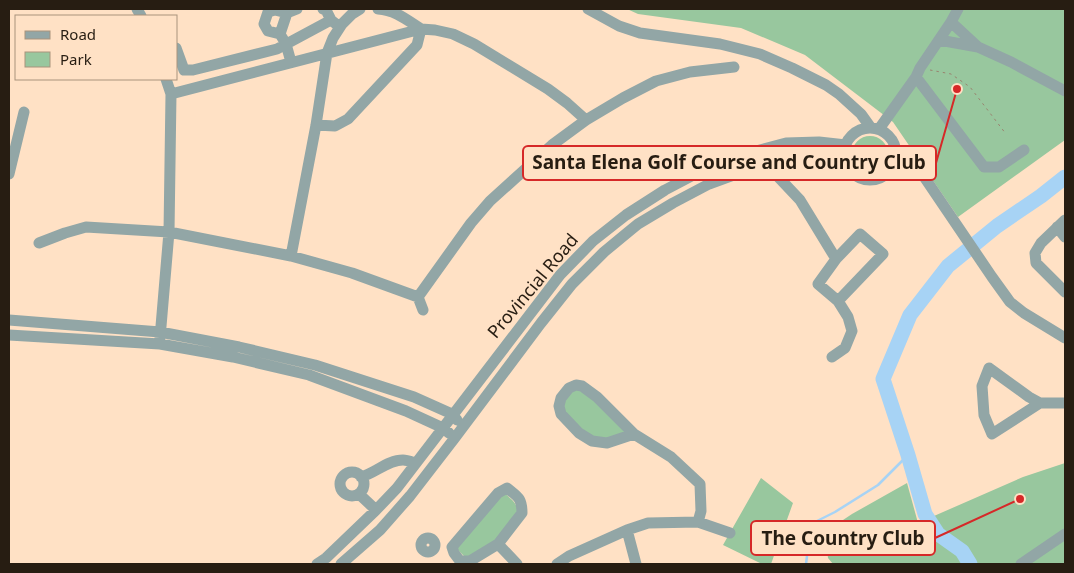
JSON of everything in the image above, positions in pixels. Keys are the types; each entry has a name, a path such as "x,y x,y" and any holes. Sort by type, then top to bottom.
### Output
{"street":[{"path":"291,256 316,125 327,53 336,23 326,10 323,9"},
{"path":"283,39 336,23 360,9"},
{"path":"378,9 385,9 401,15 421,29"},
{"path":"588,9 619,26 640,32 720,44 768,57 805,74 840,94 875,128"},
{"path":"875,128 918,73 958,9"},
{"path":"178,54 184,70 193,70 277,49 283,39 292,11 275,10 268,12 264,24 268,31 283,39 291,62"},
{"path":"951,22 978,47"},
{"path":"316,125 335,126 348,119 417,45 421,29"},
{"path":"171,94 421,29 453,34 474,44 548,89 586,120"},
{"path":"939,40 978,47 1011,62 1065,91"},
{"path":"418,298 471,223 490,201 552,145 586,120 656,81 690,72 734,67"},
{"path":"918,73 984,168 999,167 1024,150"},
{"path":"160,344 169,232 171,94 166,80"},
{"path":"9,174 24,112"},
{"path":"875,128 886,132 891,137 895,144 896,159 889,172 883,177 868,180 854,174 846,162 844,153 850,138 856,132 875,128"},
{"name":"Provincial Road","path":"317,564 326,558 397,488 560,275 593,241 626,215 665,190 703,170 745,154 786,143 819,142 846,145"},
{"path":"896,151 906,153 912,159 1010,302 1024,313 1065,338"},
{"name":"Provincial Road","path":"342,564 380,530 410,496 572,284 604,252 638,224 673,202 709,184 750,168 788,158 846,162"},
{"path":"766,164 800,200 836,259"},
{"path":"617,222 627,233"},
{"path":"1065,237 1061,224 1041,243 1035,253 1036,263 1065,292"},
{"path":"39,243 86,226 169,232 291,256 352,273 418,298 423,310"},
{"path":"832,357 845,348 852,331 848,317 838,301 818,284 836,259 860,234 883,254 838,301"},
{"path":"9,320 160,332 239,347 315,365 414,397 452,414 463,427"},
{"path":"9,335 160,344 233,357 309,375 406,411 443,428 454,439"},
{"path":"1040,403 991,439 984,416 982,386 989,368 1040,403 1065,403"},
{"path":"634,434 607,443 592,441 579,433 561,414 559,406 561,398 569,388 576,385 582,386 597,397 634,434 671,457 700,484 701,511 698,522"},
{"path":"361,477 393,462 404,460 415,463"},
{"path":"354,473 361,477 364,484 359,494 348,496 342,491 340,483 343,476 354,473"},
{"path":"507,488 518,496 522,504 522,513 498,544 470,561 460,561 452,547 498,493 507,488"},
{"path":"359,494 376,510"},
{"path":"557,564 569,556 626,530 648,523 698,522 730,533"},
{"path":"626,530 636,564"},
{"path":"1022,564 1065,534"},
{"path":"498,544 517,564"},
{"path":"435,546 452,547"}],"path":[{"path":"918,73 950,74 970,87 1006,134"}],"green space":[{"path":"627,9 1065,9 1065,140 958,217 893,122 805,55 741,28 638,14"},
{"path":"870,136 877,137 883,141 887,147 887,161 883,167 877,171 870,172 863,171 857,167 853,161 852,154 853,147 857,141 863,137"},
{"path":"576,385 634,434 592,441 561,414 561,398"},
{"path":"1065,463 1065,564 833,564 828,558 825,532 852,514 907,483 918,523 1023,477"},
{"path":"761,478 793,503 771,564 762,564 723,545"},
{"path":"504,493 514,502 518,515 497,542 472,556 464,556 458,550 457,545"}],"waterway":[{"path":"970,564 962,551 938,534 925,514 883,379 910,315 948,266 997,226 1065,177"},
{"path":"806,564 811,524 835,512 878,485 908,455"}],"place":[{"name":"Santa Elena Golf Course and Country Club","path":"957,89"},
{"name":"The Country Club","path":"1020,499"}]}
